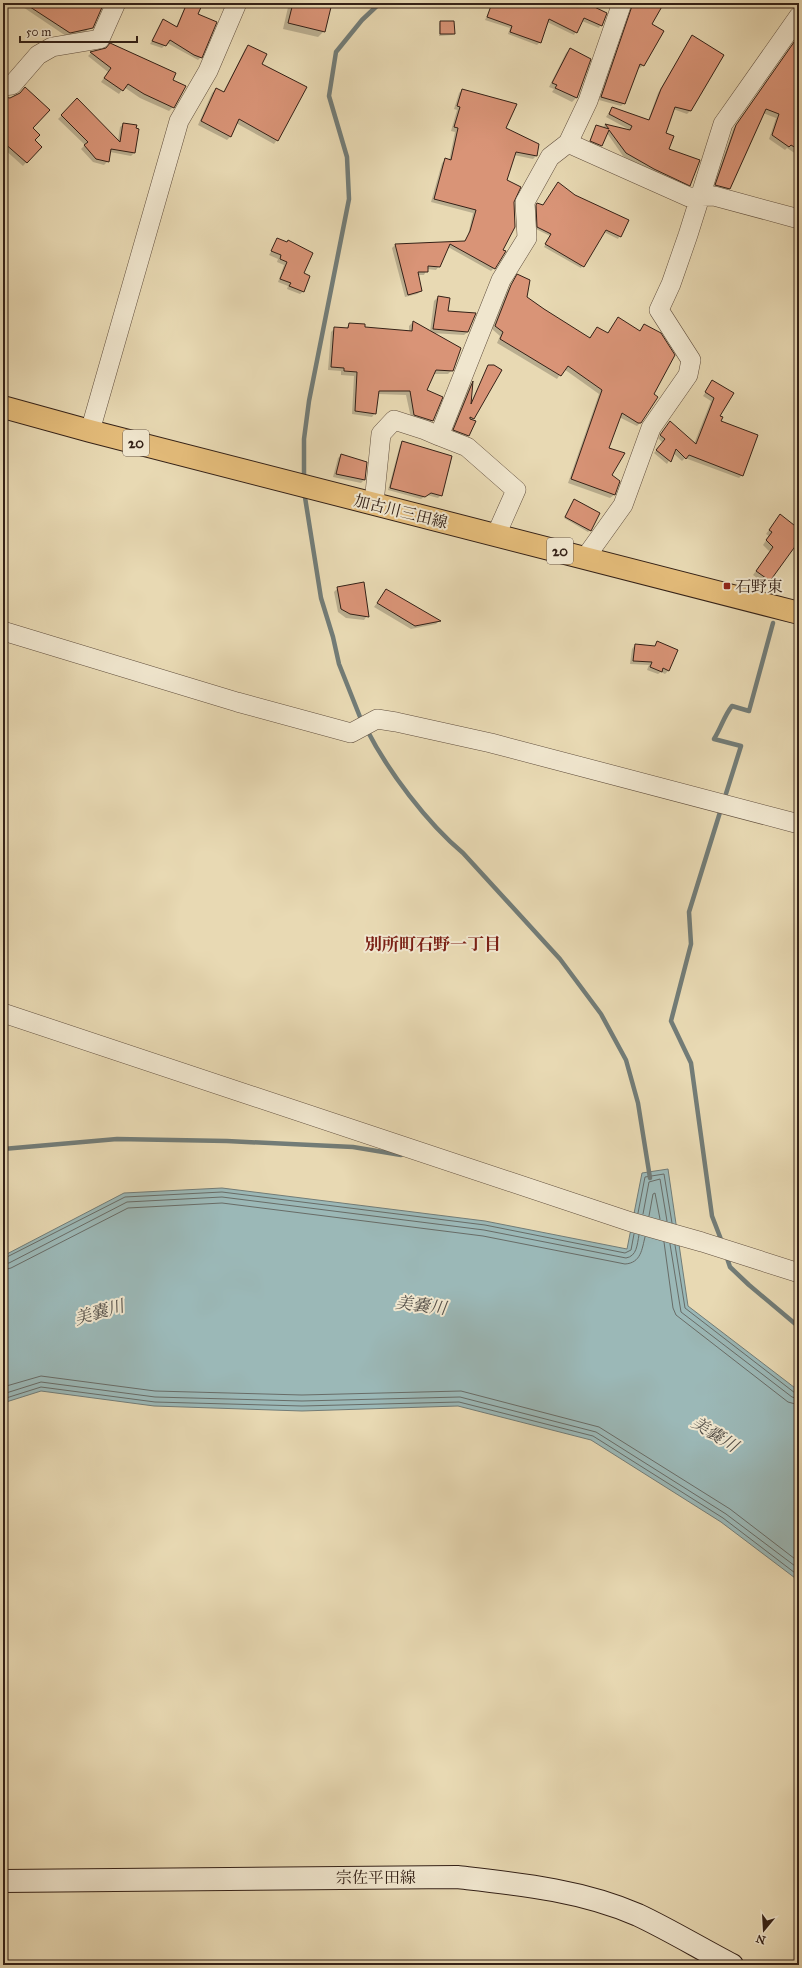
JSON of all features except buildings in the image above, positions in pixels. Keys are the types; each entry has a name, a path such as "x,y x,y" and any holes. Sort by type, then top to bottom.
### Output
{"main road":[{"name":"加古川三田線","path":"3,407 90,431 799,613"},
{"name":"宗佐平田線","path":"3,1881 457,1877 508,1882 574,1894 637,1915 732,1965"}],"street":[{"path":"3,86 12,85 38,55 52,47 100,39 116,3"},
{"path":"90,431 179,121 208,71 237,3"},
{"path":"439,436 501,280 528,238 525,202 550,157 568,143 588,101 622,3"},
{"path":"585,558 623,505 651,428 688,375 691,360 659,310 673,277 701,196 722,124 799,16"},
{"path":"568,143 689,196 714,196 799,219"},
{"path":"374,504 381,434 394,420 425,430 467,447 516,490 496,535"},
{"path":"3,631 237,702 351,733 377,720 396,722 491,743 799,824"},
{"path":"3,1013 631,1222 799,1273"}],"water":[{"name":"美嚢川","path":"668,1169 688,1306 799,1391 799,1581 721,1522 591,1440 458,1406 302,1411 154,1406 41,1391 3,1403 3,1256 124,1193 222,1188 485,1221 627,1249 642,1173"}],"waterway":[{"path":"304,480 304,439 309,401 349,199 347,157 329,96 336,52 362,20 380,3"},
{"path":"304,491 321,598 333,637 339,664 362,722"},
{"path":"724,800 741,746 714,739 732,706 749,711 773,623"},
{"path":"367,730 397,779 422,812 449,841 463,853 560,959 601,1014 626,1060 638,1103 650,1178"},
{"path":"721,809 689,912 691,944 671,1021 691,1063 712,1216 722,1242"},
{"path":"3,1149 117,1139 227,1141 353,1147 401,1155"},
{"path":"726,1255 730,1267 799,1327"}],"place":[{"name":"石野東","path":"727,586"}],"district":[{"name":"別所町石野一丁目","path":"433,944"}]}
